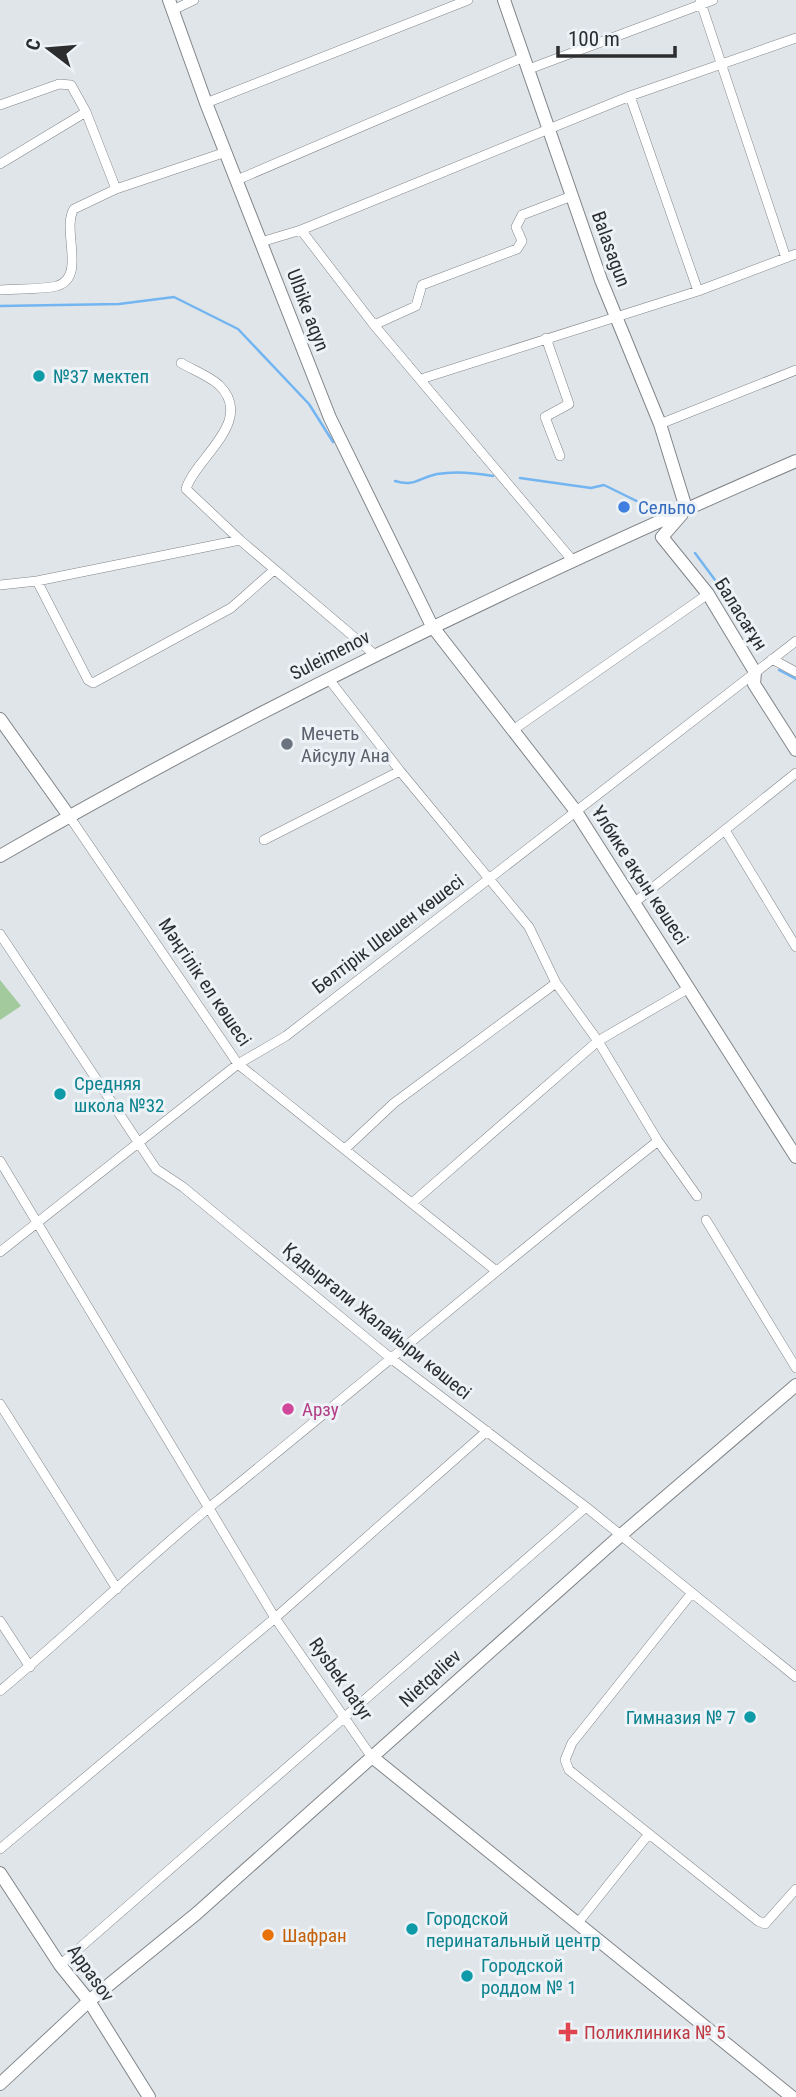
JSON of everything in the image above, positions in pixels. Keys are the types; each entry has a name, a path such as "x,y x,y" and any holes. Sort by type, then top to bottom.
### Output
{"street":[{"path":"171,5 194,0"},
{"path":"206,103 468,0"},
{"name":"Balasagun","path":"504,0 616,317 660,424 686,508"},
{"path":"237,180 526,63 713,0"},
{"path":"701,2 786,258"},
{"name":"Ulbike aqyn","path":"171,5 206,103 330,418 432,626"},
{"path":"261,242 301,230 630,96 796,38"},
{"path":"0,105 66,84 76,89 116,189"},
{"path":"630,96 698,291"},
{"path":"0,164 86,112"},
{"path":"0,290 58,286 67,279 72,267 70,215 74,209 116,189 226,152"},
{"path":"374,325 416,306 422,285 517,250 522,241 516,227 522,215 572,196"},
{"path":"301,230 374,325 573,561"},
{"path":"421,379 698,291 796,254"},
{"path":"546,338 569,404 545,417 560,456"},
{"path":"181,363 219,385 229,401 229,425 186,489 274,570 374,654"},
{"path":"660,424 796,370"},
{"name":"Suleimenov","path":"0,856 68,816 374,654 686,508 796,461"},
{"name":"Баласағұн","path":"686,508 662,537 708,594 755,672 754,684 796,750"},
{"path":"0,586 240,540"},
{"path":"37,581 88,680 93,683 231,608 274,570"},
{"path":"513,730 708,594"},
{"name":"Ұлбике ақын көшесі","path":"432,626 575,810 796,1157"},
{"name":"Бөлтірік Шешен көшесі","path":"0,1252 238,1065 286,1036 450,906 491,879 575,810 796,641"},
{"path":"772,659 796,672"},
{"path":"328,678 400,771 529,927 556,983 598,1041 658,1141 697,1196"},
{"name":"Мәңгілік ел көшесі","path":"0,719 238,1065 495,1270"},
{"path":"264,839 400,771"},
{"path":"635,902 796,773"},
{"path":"725,830 796,947"},
{"name":"Қадырғали Жалайыри көшесі","path":"0,934 138,1146 156,1169 183,1187 393,1360 586,1507 796,1677"},
{"path":"345,1149 394,1103 556,983"},
{"path":"412,1203 598,1041 690,988"},
{"path":"0,1691 210,1507 393,1360 495,1270 658,1141"},
{"name":"Rysbek batyr","path":"0,1161 275,1618 371,1756 792,2097"},
{"path":"706,1220 796,1368"},
{"name":"Nietqaliev","path":"0,2084 89,2001 196,1914 621,1535 796,1385"},
{"path":"0,1404 117,1589"},
{"path":"0,1849 275,1618 487,1431"},
{"path":"60,1965 586,1507"},
{"path":"691,1594 572,1743 565,1760 569,1770 758,1921 765,1924 796,1889"},
{"path":"0,1621 30,1667"},
{"path":"577,1924 648,1835"},
{"name":"Appasov","path":"0,1872 60,1965 89,2001 149,2097"}],"green space":[{"path":"0,980 21,1006 0,1020"}],"waterway":[{"path":"0,306 119,304 174,297 238,329 309,404 333,442"},
{"path":"395,481 412,482 437,474 451,473 493,476"},
{"path":"520,478 591,488 604,485 653,509"},
{"path":"695,553 764,646"},
{"path":"779,670 796,679"}],"place":[{"name":"№37 мектеп","path":"39,376"},
{"name":"Сельпо","path":"624,507"},
{"name":"Мечеть Айсулу Ана","path":"287,744"},
{"name":"Средняя школа №32","path":"60,1094"},
{"name":"Арзу","path":"288,1409"},
{"name":"Гимназия № 7","path":"750,1717"},
{"name":"Городской перинатальный центр","path":"412,1929"},
{"name":"Шафран","path":"268,1935"},
{"name":"Городской роддом № 1","path":"467,1976"},
{"name":"Поликлиника № 5","path":"568,2032"}]}
